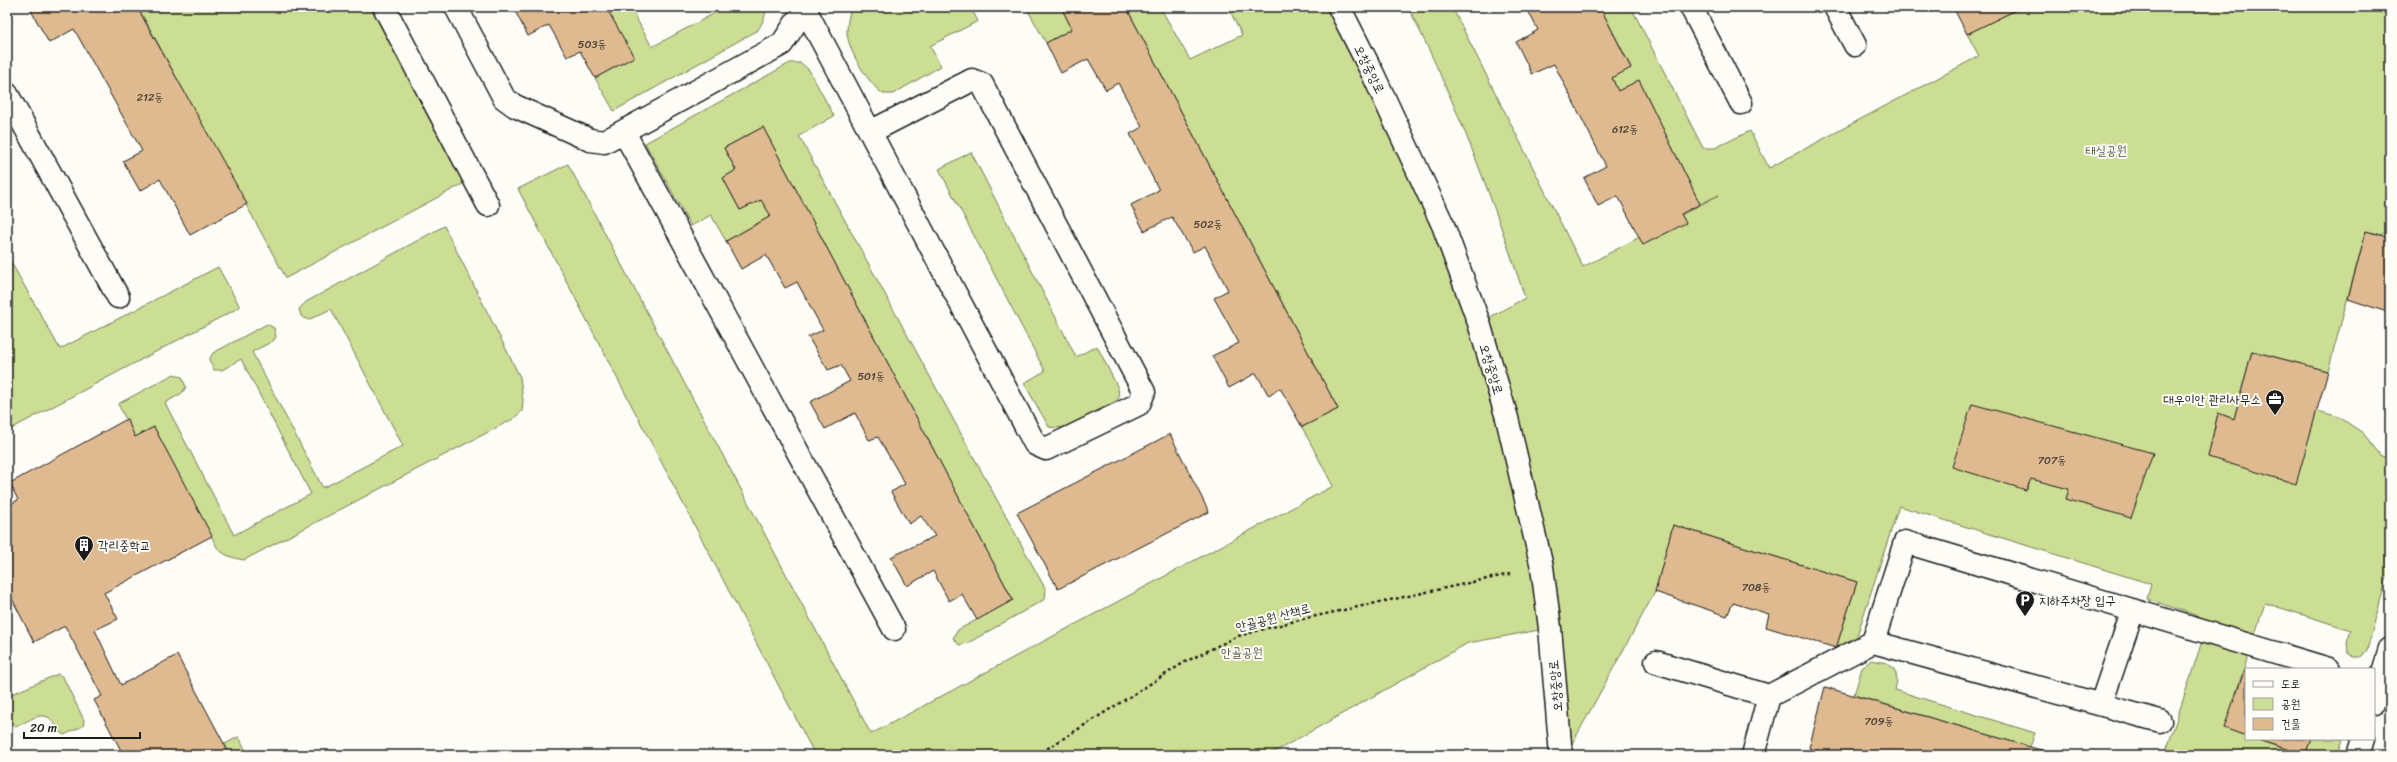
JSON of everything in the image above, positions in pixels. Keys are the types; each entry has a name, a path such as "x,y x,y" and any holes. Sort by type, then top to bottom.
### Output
{"street":[{"path":"384,7 488,204"},
{"path":"456,7 504,98 515,106 590,140 604,142 782,44 805,8 870,132 1035,444 1046,449 1139,404 1144,392 982,84 972,80 870,132"},
{"name":"오창중앙로","path":"1338,7 1373,74 1443,225 1478,323 1507,418 1542,567 1550,628 1561,755"},
{"path":"1691,7 1741,104"},
{"path":"1835,7 1855,46"},
{"path":"7,94 118,297"},
{"path":"624,132 894,629"},
{"path":"1873,642 1905,542 2326,668"},
{"path":"2101,704 2114,644 2133,610"},
{"path":"1656,662 1769,696 1873,642 2160,721"},
{"path":"2379,689 2390,649"},
{"path":"1753,755 1769,696"},
{"path":"2358,755 2363,740"}],"path":[{"name":"안골공원 산책로","path":"1037,755 1185,662 1238,636 1307,618 1542,567"}],"green space":[{"path":"138,7 384,7 474,178 286,278"},
{"path":"606,7 630,7 652,47 726,7 765,7 765,13 764,19 758,30 614,111 595,78 633,57"},
{"path":"851,7 970,7 978,21 930,46 941,66 893,94 883,94 865,75 848,40 847,32"},
{"path":"1026,7 1061,7 1072,29 1046,43"},
{"path":"1126,7 1160,7 1190,60 1242,35 1228,7 1339,7 1479,323 1525,298 1500,224 1472,150 1442,77 1408,7 1452,7 1583,267 1719,195 1700,204 1639,80 1618,91 1612,78 1631,67 1600,7 1631,7 1703,148 1715,148 1750,131 1769,168 1979,56 1967,34 2022,7 2390,7 2390,231 2380,235 2366,231 2328,371 2252,351 2234,419 2218,413 2208,456 2311,409 2339,417 2363,433 2381,456 2390,458 2390,565 2367,650 2361,657 2354,657 2348,652 2347,643 2351,630 2265,603 2225,728 2245,736 2245,740 2258,740 2301,755 2165,755 2205,632 2202,621 2195,615 2147,599 2151,584 1899,506 1851,654 1836,648 1857,582 1673,525 1655,592 1566,755 1550,628 1468,643 1269,755 815,755 518,189 568,164 871,734 1333,486 1302,427 1338,409"},
{"path":"790,63 801,63 809,70 834,116 799,136 1046,590 1045,599 968,643 959,645 953,638 958,630 1013,600 763,127 724,148 736,170 723,178 740,210 761,200 771,216 726,241 711,215 691,226 645,143"},
{"path":"971,152 1076,357 1097,346 1118,388 1119,398 1106,409 1087,420 1066,427 1049,427 1024,383 1045,371 939,169"},
{"path":"444,226 520,377 523,401 522,411 513,419 244,560 233,557 218,549 154,427 135,437 118,404 174,374 182,377 186,387 182,393 165,403 234,535 311,494 241,359 222,370 214,370 209,360 213,353 267,324 274,328 276,337 273,341 252,352 323,488 403,446 331,309 308,320 301,316 299,309 306,302"},
{"path":"7,255 60,349 218,267 240,307 7,431"},
{"path":"1871,660 1887,663 1895,669 1897,680 1895,690 2035,733 2030,747 1854,695 1862,668"},
{"path":"58,674 63,677 84,720 83,726 64,735 53,721 44,716 39,716 16,726 7,724 7,689 12,694"},
{"path":"238,737 248,755 230,755 225,744"},
{"path":"2311,740 2343,740 2338,755 2305,755"}],"building":[{"path":"29,7 137,7 247,204 190,235 160,179 140,191 123,161 142,151 74,29 49,43"},
{"path":"513,7 606,7 634,57 595,78 580,51 567,57 549,25 528,36"},
{"path":"1061,7 1126,7 1338,409 1302,427 1280,388 1269,396 1256,373 1229,388 1212,356 1239,343 1214,298 1228,290 1205,246 1193,252 1172,217 1144,231 1131,205 1159,190 1130,134 1142,127 1118,83 1106,90 1088,59 1061,73 1046,43 1072,29"},
{"path":"1526,7 1600,7 1631,68 1612,78 1618,91 1639,80 1700,204 1681,214 1686,223 1643,245 1618,196 1598,206 1584,178 1606,166 1554,64 1532,74 1516,42 1538,30"},
{"path":"1953,7 2022,7 1967,34"},
{"path":"763,127 1013,600 977,620 962,594 949,601 933,571 907,586 891,557 935,536 921,516 909,524 891,492 905,484 878,437 869,440 855,413 825,429 810,402 850,381 841,365 828,370 808,337 823,330 797,282 785,288 766,255 741,269 726,241 771,216 761,200 740,210 723,178 736,170 724,148"},
{"path":"2366,231 2390,238 2390,313 2348,299"},
{"name":"대우이안 관리사무소","path":"2252,351 2328,371 2296,484 2208,457 2218,413 2234,419"},
{"path":"1972,404 2153,453 2131,518 2066,499 2069,489 2031,479 2026,490 1952,467"},
{"name":"각리중학교","path":"127,419 135,437 154,427 212,536 104,593 118,619 95,630 121,685 177,655 230,755 120,755 123,754 94,700 102,696 65,626 34,642 7,589 7,506 18,500 10,483"},
{"path":"1170,434 1209,512 1058,589 1017,513"},
{"path":"1673,525 1857,582 1836,648 1766,627 1769,614 1733,603 1727,616 1655,592"},
{"path":"2244,671 2245,736 2224,728"},
{"path":"1825,687 2060,755 1831,755 1809,748"},
{"path":"2258,740 2311,740 2305,755"}],"place":[{"name":"대우이안 관리사무소","path":"2275,416"},
{"name":"각리중학교","path":"84,562"},
{"name":"지하주차장 입구","path":"2025,617"}],"park label":[{"name":"태실공원","path":"2106,150"},
{"name":"안골공원","path":"1242,652"}]}
